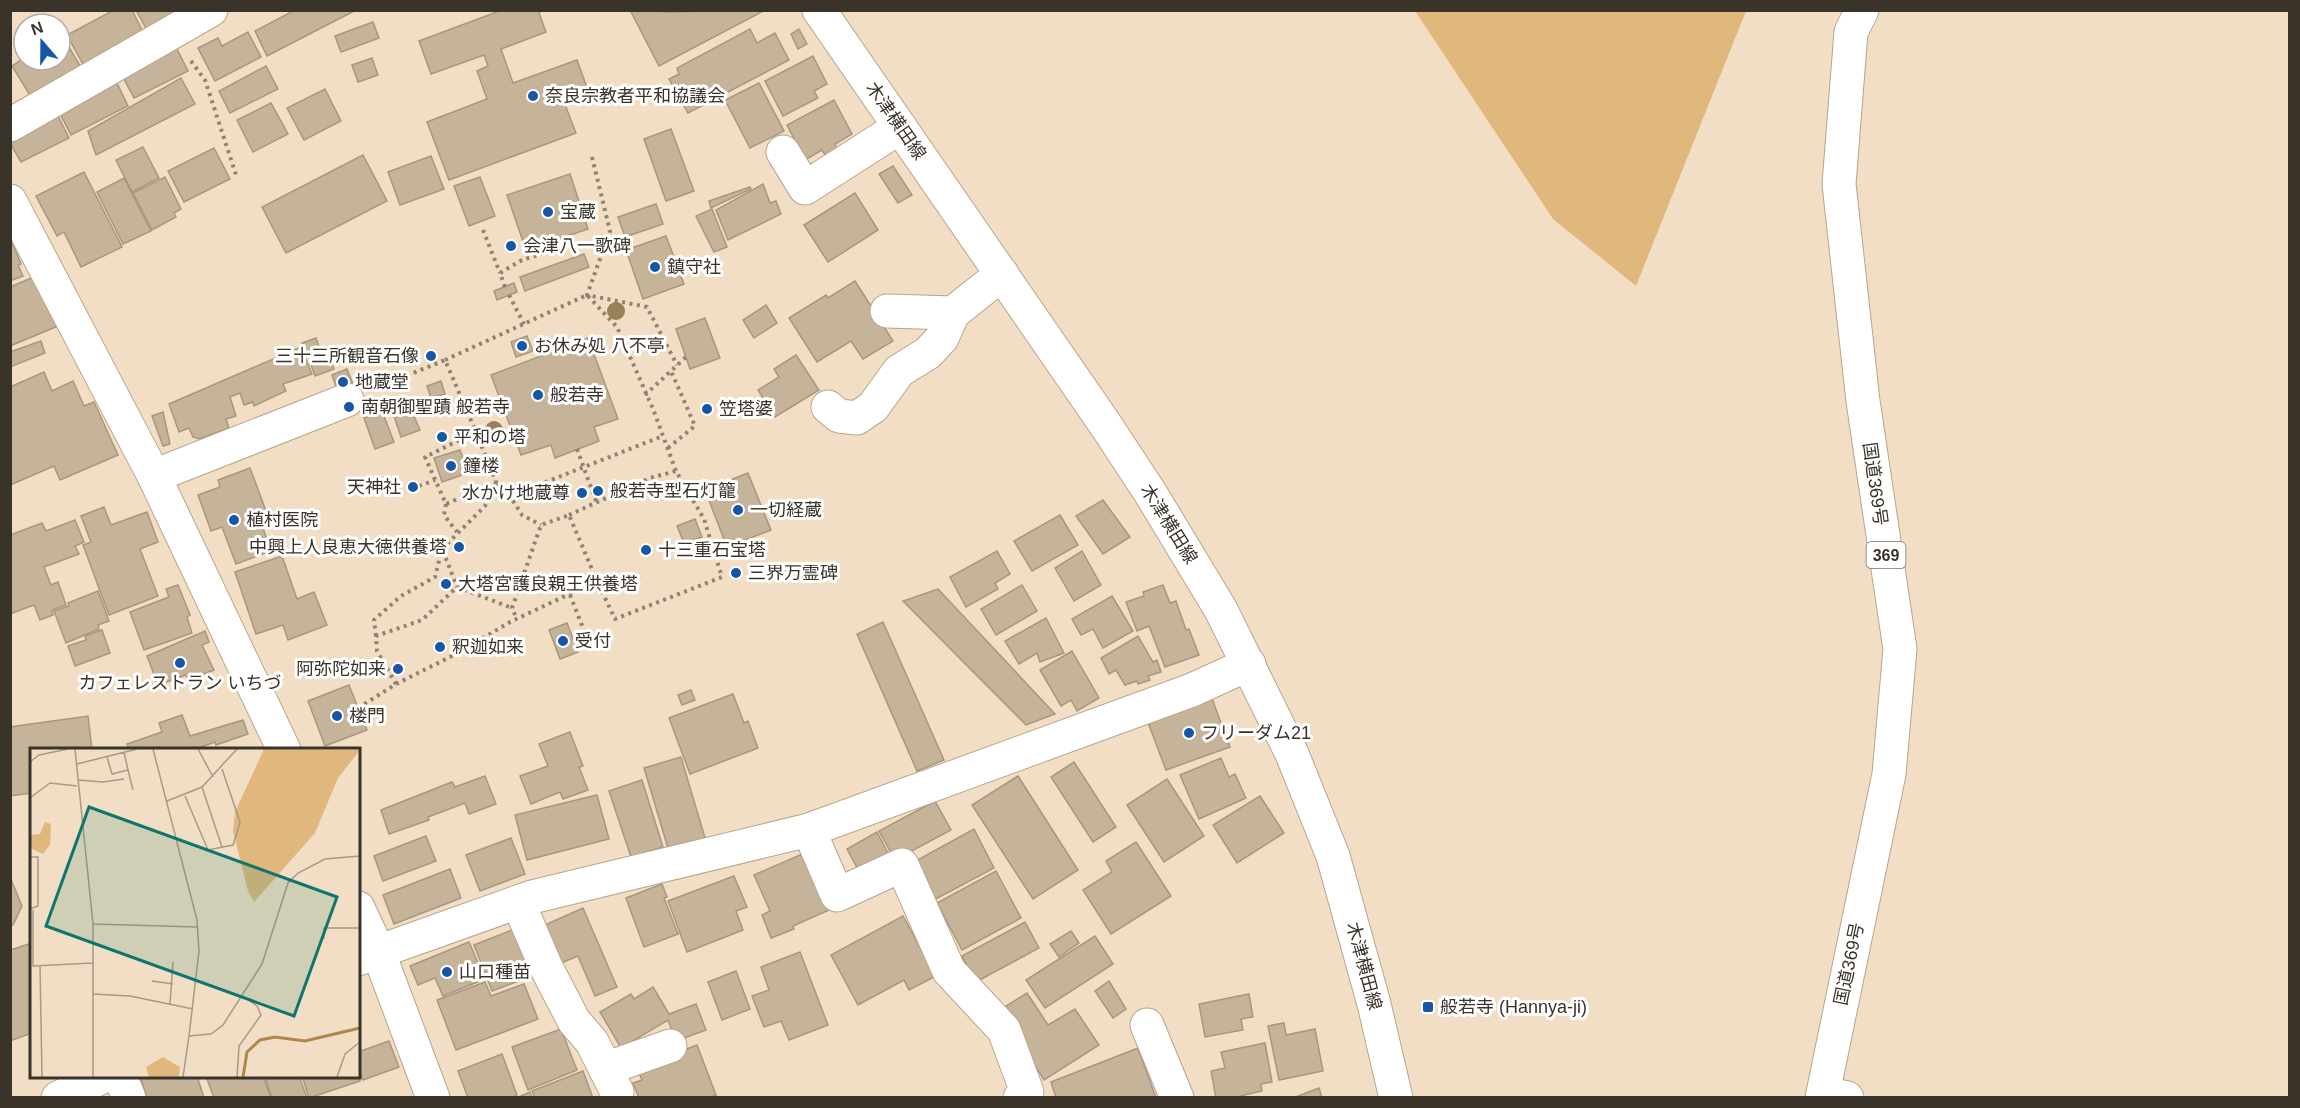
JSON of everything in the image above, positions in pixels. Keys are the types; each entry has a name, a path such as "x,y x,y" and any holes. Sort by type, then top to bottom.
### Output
{"main road":[{"path":"10,125 211,10"},
{"name":"木津横田線","path":"819,10 1151,494 1221,610 1292,754 1333,856 1374,1004 1396,1098"},
{"name":"国道369号","path":"1830,1096 1888,774 1899,649 1863,401 1839,184 1851,32 1862,10"},
{"path":"783,152 805,188 900,127"},
{"path":"10,201 154,476 283,748"},
{"path":"828,407 839,416 857,418 873,407 899,371 928,353 942,338 953,313 1002,274"},
{"path":"887,310 953,313"},
{"path":"154,476 347,400"},
{"path":"368,955 518,902 809,830 1192,690 1249,664"},
{"path":"809,830 837,895 902,865 949,971 1004,1030 1026,1092 1020,1098"},
{"path":"518,902 574,1021 592,1042 611,1081 670,1046"},
{"path":"360,917 368,955 433,1098"},
{"path":"1147,1025 1177,1098"},
{"path":"58,1098 102,1078"},
{"path":"120,1078 129,1098"}],"path":[{"path":"172,33 205,80 237,178"},
{"path":"587,295 610,231 592,157"},
{"path":"483,230 505,287"},
{"path":"500,273 522,260 564,247"},
{"path":"569,515 615,619 722,577 704,519 676,471 653,409 617,327 587,295"},
{"path":"347,400 445,360 587,295 647,307 677,365"},
{"path":"509,296 525,324"},
{"path":"645,395 686,357"},
{"path":"445,360 496,482 510,496 522,515 541,525 597,504 650,478 676,471"},
{"path":"668,448 695,426 671,371"},
{"path":"457,532 444,515 446,504 425,457 476,432"},
{"path":"510,496 663,436"},
{"path":"577,449 597,504"},
{"path":"418,486 435,480"},
{"path":"446,504 496,482"},
{"path":"396,684 377,651 374,620 401,596 435,576 442,549 485,506 496,482"},
{"path":"517,619 512,608 541,525"},
{"path":"442,549 457,587 512,608"},
{"path":"358,708 396,684 460,652 517,619 597,581"},
{"path":"376,636 422,620 457,587"},
{"path":"570,595 591,648"}],"shaded area":[{"path":"1415,11 1746,11 1636,286 1553,219"}],"building":[{"path":"114,10 132,10 145,36 85,68 72,44 72,32"},
{"path":"136,10 190,10 149,34"},
{"path":"295,10 356,10 267,56 255,31"},
{"name":"奈良宗教者平和協議会","path":"502,10 542,10 539,13 546,32 501,49 513,83 577,60 589,93 564,102 576,133 449,180 427,122 487,99 477,71 488,66 484,55 431,74 419,41"},
{"path":"630,10 669,12 765,10 659,66"},
{"path":"373,22 379,38 341,52 335,36"},
{"path":"750,29 757,43 775,33 789,60 688,113 669,79 679,74 677,68"},
{"path":"799,29 807,44 798,49 791,34"},
{"path":"248,32 261,57 215,81 198,48 218,38 222,46"},
{"path":"176,47 188,71 134,98 122,75"},
{"path":"72,52 80,66 72,71"},
{"path":"813,56 827,84 814,91 818,98 783,116 765,81"},
{"path":"372,58 378,75 358,82 352,65"},
{"path":"266,66 278,89 230,113 219,91"},
{"path":"16,72 71,72 31,97"},
{"path":"181,78 195,104 96,155 88,131"},
{"path":"115,79 128,106 71,135 57,108"},
{"path":"759,83 784,131 750,148 725,100"},
{"path":"325,89 341,121 304,140 287,108"},
{"path":"834,100 852,134 835,144 837,150 826,156 822,150 805,160 787,125"},
{"path":"271,103 288,134 253,152 237,120"},
{"path":"56,112 69,138 21,162 10,143 10,135"},
{"path":"671,129 694,191 666,201 644,139"},
{"path":"143,147 159,178 132,192 116,160"},
{"path":"214,148 230,179 184,202 168,171"},
{"path":"363,155 387,201 286,253 262,207"},
{"path":"431,156 444,189 400,205 388,172"},
{"path":"893,166 912,195 898,203 879,174"},
{"path":"84,172 122,247 81,267 64,232 57,236 36,196"},
{"name":"宝蔵","path":"570,174 588,229 526,250 507,195"},
{"path":"165,177 181,209 174,213 176,217 152,230 133,193"},
{"path":"480,177 495,216 469,226 454,186"},
{"path":"124,178 151,231 123,244 97,192"},
{"path":"763,184 770,203 776,201 781,214 728,240 716,210"},
{"path":"750,187 751,189 711,208 709,201"},
{"path":"855,193 878,230 828,262 804,225"},
{"path":"656,204 663,224 625,237 618,217"},
{"path":"712,209 727,247 714,252 696,216"},
{"name":"鎮守社","path":"666,236 684,284 643,299 626,250"},
{"path":"11,240 21,264 18,265 23,276 10,281"},
{"path":"584,254 589,267 525,291 520,277"},
{"path":"36,276 58,326 10,346 10,287"},
{"path":"855,281 893,341 863,359 851,341 817,362 789,318 826,295 828,298"},
{"path":"514,283 517,292 497,300 494,291"},
{"path":"766,305 777,323 754,338 743,320"},
{"path":"705,318 720,358 690,369 676,329"},
{"name":"お休み処 八不亭","path":"527,336 533,351 516,357 511,342"},
{"path":"316,338 321,352 307,357 302,343"},
{"path":"588,338 618,419 594,427 599,441 555,458 551,445 521,455 491,375"},
{"path":"41,341 45,353 10,367 10,352"},
{"path":"301,347 312,374 283,384 286,391 254,406 253,402 244,405 240,393 230,397 236,416 226,419 229,428 199,439 193,437 189,428 179,432 169,404"},
{"path":"329,355 334,369 315,376 310,362"},
{"path":"796,355 819,390 775,417 758,390 779,377 774,369"},
{"name":"地蔵堂","path":"347,369 355,389 339,395 332,375"},
{"path":"44,372 52,391 73,381 84,406 94,402 118,455 60,480 54,466 10,485 10,387"},
{"path":"441,381 445,394 431,398 427,386"},
{"path":"410,407 420,430 401,437 393,413"},
{"path":"382,411 394,442 375,449 364,418"},
{"path":"163,412 170,444 163,446 152,416"},
{"name":"鐘楼","path":"460,450 468,473 442,482 434,458"},
{"name":"植村医院","path":"250,468 266,511 258,514 271,551 236,564 222,527 211,531 198,495 220,487 218,480"},
{"name":"一切経蔵","path":"748,473 771,530 727,547 705,490"},
{"name":"天神社","path":"415,482 417,488 411,491 409,485"},
{"path":"1103,500 1130,537 1103,554 1076,516"},
{"path":"104,507 111,525 147,512 158,542 140,549 158,596 109,615 83,545 91,542 81,516"},
{"path":"1060,515 1078,545 1032,571 1014,541"},
{"path":"695,519 702,537 684,543 677,526"},
{"path":"75,520 84,542 75,546 79,554 44,567 51,585 58,582 66,605 52,610 53,615 40,620 34,605 10,614 10,535 42,523 46,531"},
{"path":"997,551 1010,574 995,583 998,589 966,607 950,577"},
{"path":"1082,551 1101,585 1074,601 1055,568"},
{"path":"282,556 297,599 314,592 327,625 288,640 283,625 256,634 235,572"},
{"path":"178,585 190,615 187,617 192,633 144,650 130,612 169,597 166,589"},
{"path":"1022,585 1037,611 996,635 981,609"},
{"path":"1163,585 1170,603 1176,601 1186,630 1189,629 1199,655 1165,667 1149,626 1137,631 1126,602 1144,596 1143,592"},
{"path":"938,589 1055,714 1026,725 903,601"},
{"path":"98,591 109,621 98,625 99,629 66,643 54,611"},
{"path":"1112,596 1133,631 1103,648 1093,629 1081,635 1072,619"},
{"path":"1046,618 1064,653 1040,662 1037,653 1019,664 1005,641"},
{"path":"883,622 944,760 917,771 857,634"},
{"name":"受付","path":"567,623 578,652 560,659 549,630"},
{"path":"102,630 110,653 75,666 68,646 86,640 85,636"},
{"name":"カフェレストラン いちづ","path":"205,631 209,642 202,645 214,670 188,680 186,675 158,685 147,656"},
{"path":"1138,636 1153,662 1157,660 1161,672 1148,676 1150,680 1125,685 1116,670 1109,674 1101,658"},
{"path":"1072,651 1099,698 1077,711 1071,700 1061,706 1040,670"},
{"name":"楼門","path":"349,685 367,730 325,746 308,701"},
{"path":"691,690 695,700 682,705 678,695"},
{"path":"733,694 744,723 748,721 758,748 690,774 669,718"},
{"name":"フリーダム21","path":"1211,696 1230,747 1166,770 1147,720"},
{"path":"182,715 190,736 243,720 248,734 216,745 215,742 198,748 128,748 127,744 162,732 159,723"},
{"path":"88,716 92,748 30,748 30,793 10,796 10,727"},
{"path":"570,732 583,766 579,767 588,790 563,799 560,792 531,804 520,776 548,766 539,744"},
{"path":"681,757 705,838 668,848 644,768"},
{"path":"1221,758 1229,777 1235,774 1246,798 1199,819 1180,775"},
{"path":"1074,762 1116,827 1093,842 1051,777"},
{"path":"485,776 496,804 469,814 465,803 428,817 429,820 389,834 381,810 452,782 455,787"},
{"path":"1018,776 1078,870 1033,899 972,805"},
{"path":"1167,779 1204,836 1164,862 1127,805"},
{"path":"642,780 663,847 631,857 609,791"},
{"path":"597,795 609,839 527,860 515,815"},
{"path":"1260,796 1284,833 1237,863 1213,825"},
{"path":"935,801 951,830 895,860 879,831"},
{"path":"974,829 994,868 932,901 912,863"},
{"path":"877,832 890,857 860,873 847,849"},
{"path":"426,836 436,861 383,881 374,856"},
{"path":"511,838 525,874 480,891 466,855"},
{"path":"1136,842 1171,896 1111,934 1083,890 1112,872 1106,861"},
{"path":"807,852 831,909 793,926 794,929 771,938 762,915 770,911 754,875"},
{"path":"450,869 461,898 394,924 383,895"},
{"path":"996,871 1021,918 962,950 937,903"},
{"path":"734,876 747,907 736,911 743,930 687,952 668,901"},
{"path":"10,877 22,906 13,925 10,926"},
{"path":"662,884 667,897 664,898 678,934 644,947 626,898"},
{"path":"583,908 617,987 595,996 578,956 561,963 545,925"},
{"path":"903,916 936,976 909,990 904,980 858,1005 831,955"},
{"path":"1025,922 1039,948 976,982 962,956"},
{"path":"517,928 535,975 492,991 474,945"},
{"path":"1071,931 1079,943 1059,957 1050,944"},
{"path":"1095,936 1113,964 1045,1008 1026,980"},
{"name":"山口種苗","path":"469,942 485,979 443,996 435,978 418,985 410,966"},
{"path":"30,944 30,1034 10,1041 10,950"},
{"path":"800,952 828,1025 789,1040 781,1021 764,1027 752,996 769,990 761,967"},
{"path":"736,971 750,1009 722,1020 708,982"},
{"path":"1109,981 1126,1009 1113,1018 1095,991"},
{"path":"485,982 491,996 524,984 538,1019 456,1050 437,1000"},
{"path":"653,987 669,1014 696,1004 706,1030 676,1041 668,1020 621,1048 600,1012 631,994 634,999"},
{"path":"1027,993 1048,1025 1075,1009 1099,1045 1044,1080 1000,1010"},
{"path":"1249,994 1253,1017 1241,1019 1243,1030 1205,1037 1199,1004"},
{"path":"1284,1023 1286,1035 1315,1029 1323,1071 1279,1080 1268,1026"},
{"path":"561,1029 577,1070 528,1090 512,1047"},
{"path":"389,1041 399,1067 363,1080 360,1072 360,1051"},
{"path":"1265,1043 1272,1082 1261,1084 1262,1091 1232,1098 1216,1098 1211,1071 1225,1068 1221,1052"},
{"path":"697,1045 716,1095 708,1098 639,1098 633,1083 642,1080 637,1068"},
{"path":"1138,1048 1156,1098 1056,1098 1051,1082"},
{"path":"502,1054 517,1095 512,1098 468,1098 458,1071"},
{"path":"583,1071 593,1098 535,1098 532,1091"},
{"path":"141,1078 198,1078 204,1098 147,1098"},
{"path":"207,1078 264,1078 271,1098 214,1098"},
{"path":"266,1078 300,1078 307,1098 272,1098"},
{"path":"303,1078 359,1078 360,1081 309,1098"},
{"path":"1319,1088 1322,1098 1293,1098"},
{"path":"530,1092 532,1098 516,1098"}],"place":[{"name":"奈良宗教者平和協議会","path":"533,96"},
{"name":"宝蔵","path":"548,212"},
{"name":"会津八一歌碑","path":"511,246"},
{"name":"鎮守社","path":"655,267"},
{"name":"お休み処 八不亭","path":"522,346"},
{"name":"三十三所観音石像","path":"431,356"},
{"name":"地蔵堂","path":"343,382"},
{"name":"般若寺","path":"538,395"},
{"name":"南朝御聖蹟 般若寺","path":"349,407"},
{"name":"笠塔婆","path":"707,409"},
{"name":"平和の塔","path":"442,437"},
{"name":"鐘楼","path":"451,466"},
{"name":"天神社","path":"413,487"},
{"name":"般若寺型石灯籠","path":"598,491"},
{"name":"水かけ地蔵尊","path":"582,493"},
{"name":"一切経蔵","path":"738,510"},
{"name":"植村医院","path":"234,520"},
{"name":"中興上人良恵大徳供養塔","path":"459,547"},
{"name":"十三重石宝塔","path":"646,550"},
{"name":"三界万霊碑","path":"736,573"},
{"name":"大塔宮護良親王供養塔","path":"446,584"},
{"name":"受付","path":"563,641"},
{"name":"釈迦如来","path":"440,647"},
{"name":"カフェレストラン いちづ","path":"180,663"},
{"name":"阿弥陀如来","path":"398,669"},
{"name":"楼門","path":"337,716"},
{"name":"フリーダム21","path":"1189,733"},
{"name":"山口種苗","path":"447,972"},
{"name":"般若寺 (Hannya-ji)","path":"1428,1007"}]}
